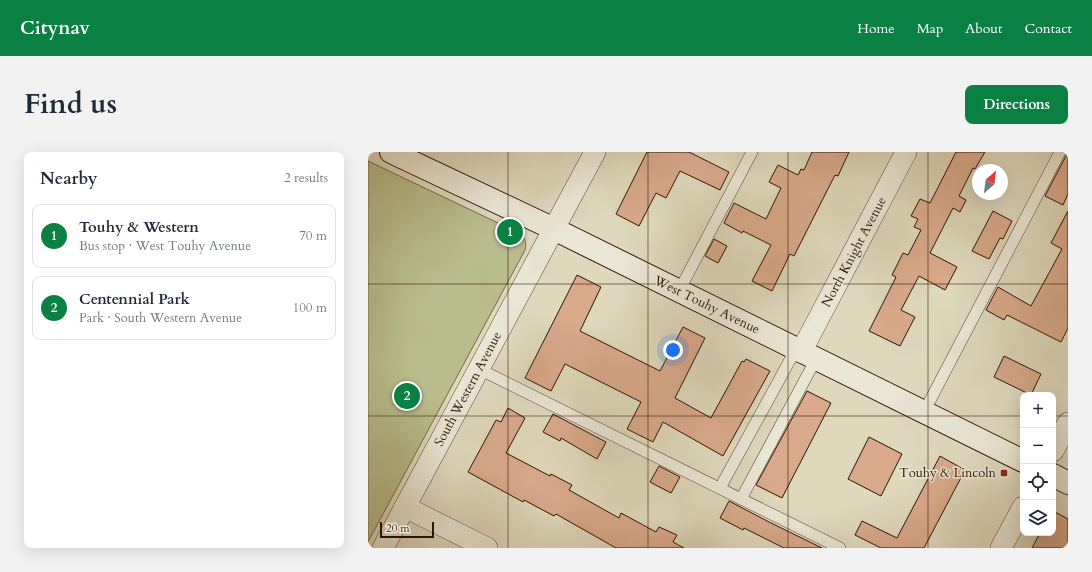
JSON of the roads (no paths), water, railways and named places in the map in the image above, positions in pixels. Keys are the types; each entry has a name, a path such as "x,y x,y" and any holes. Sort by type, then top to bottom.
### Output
{"main road":[{"name":"West Touhy Avenue","path":"391,152 554,230 1020,459"},
{"path":"1056,477 1068,483"}],"street":[{"name":"South Western Avenue","path":"383,548 595,152"},
{"name":"North Knight Avenue","path":"804,353 906,152"},
{"path":"1056,445 1068,423"},
{"path":"405,507 487,548"},
{"path":"1001,548 1020,513"}],"lane":[{"path":"679,291 752,152"},
{"path":"924,412 1060,152"},
{"path":"720,488 804,353"},
{"path":"741,499 804,353"},
{"path":"479,369 840,548"}],"place":[{"name":"Touhy & Western","path":"510,232"},
{"name":"Centennial Park","path":"407,396"},
{"name":"Touhy & Lincoln","path":"1004,473"}]}
